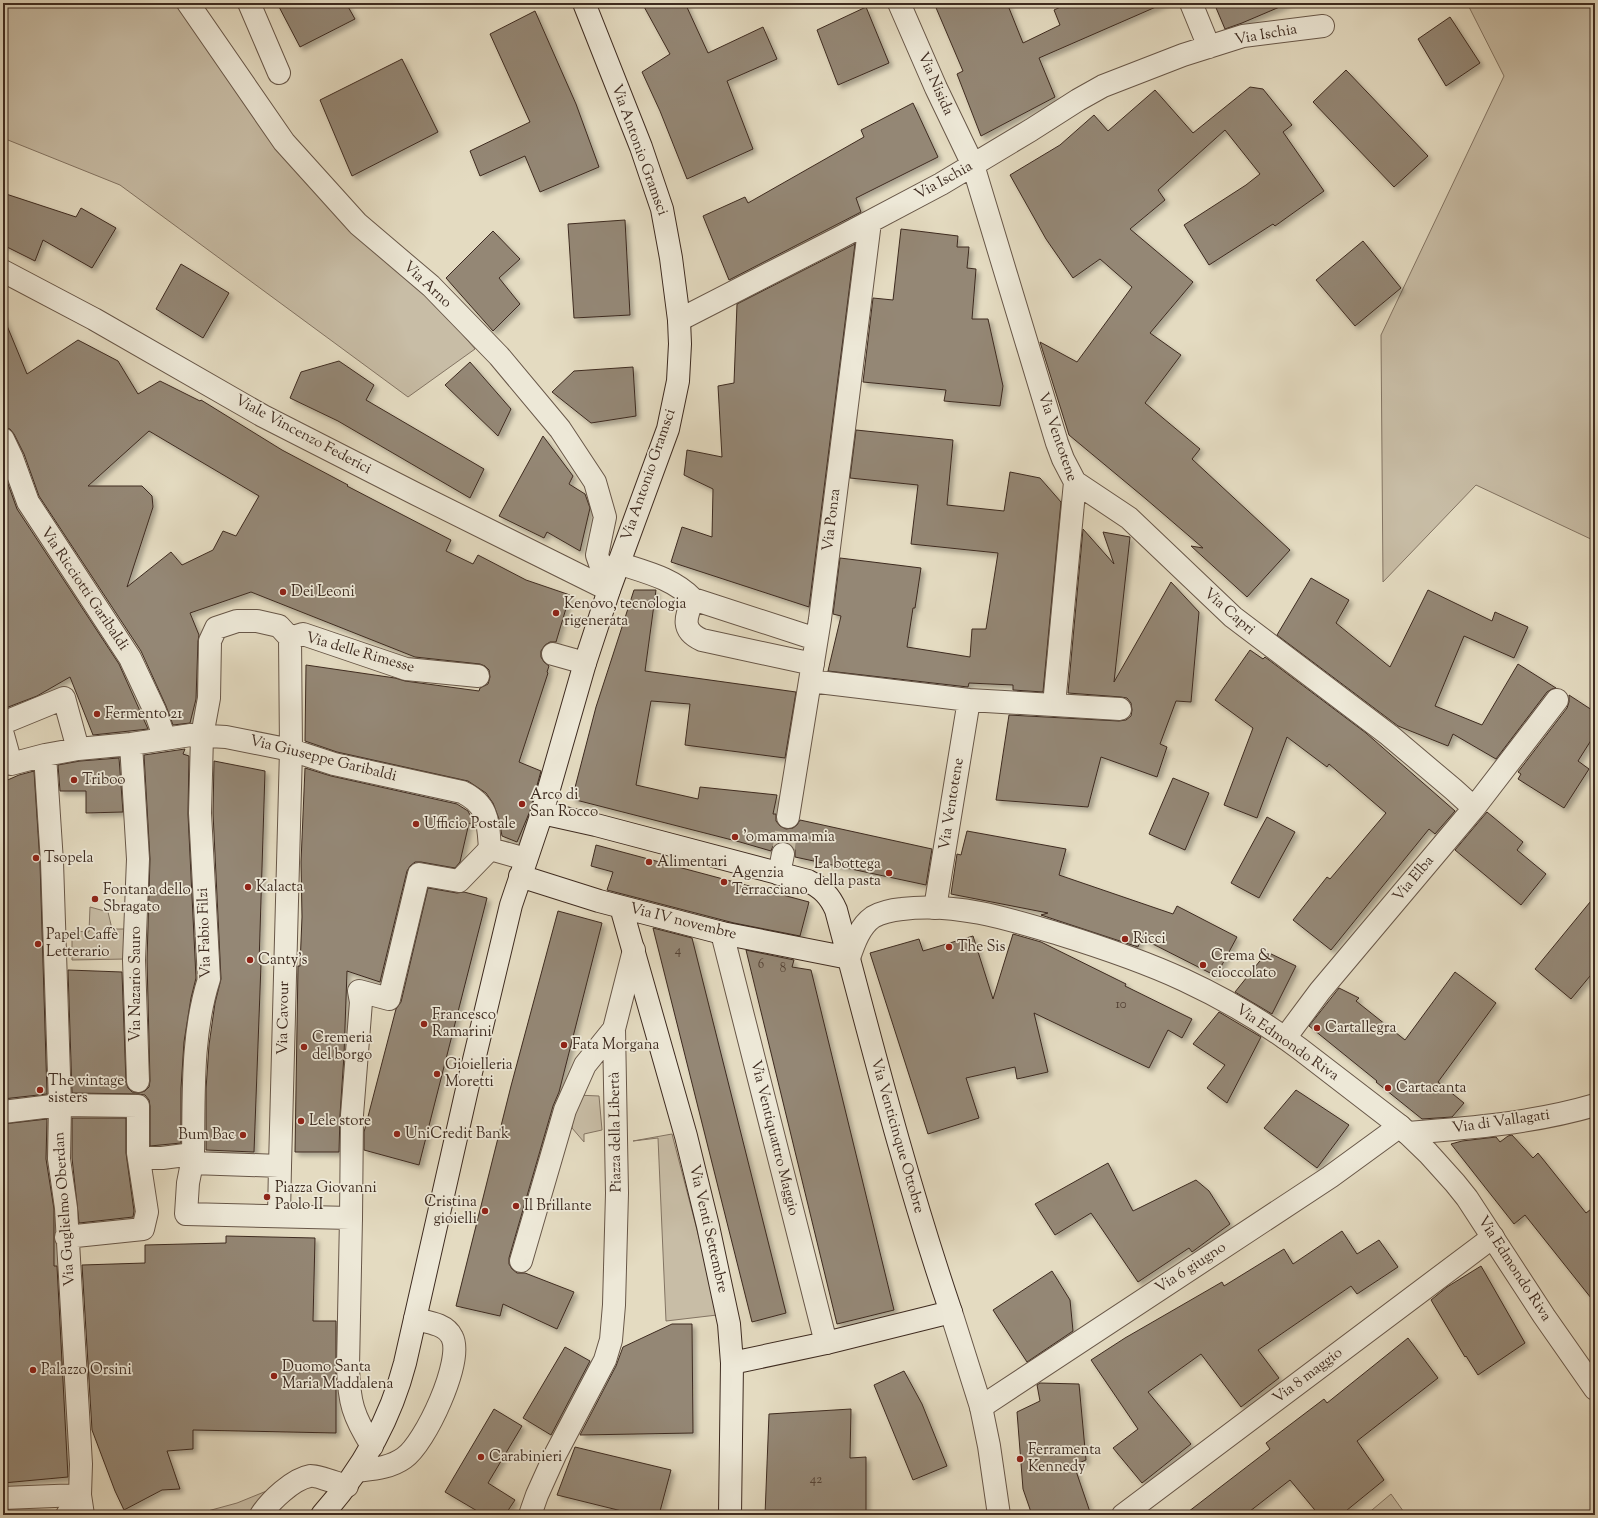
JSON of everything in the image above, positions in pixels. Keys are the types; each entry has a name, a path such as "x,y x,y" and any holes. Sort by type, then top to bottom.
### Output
{"street":[{"name":"Via Arno","path":"188,3 284,142 358,224 431,286 499,356 560,429 595,482 605,517 597,555 609,590"},
{"path":"249,3 279,73"},
{"name":"Via Antonio Gramsci","path":"322,1515 352,1479 386,1420 397,1394 503,935 523,867 542,813 585,663 618,563 652,473 671,416 678,375 680,344 679,320 669,246 658,195 641,147 584,3"},
{"name":"Via Nisida","path":"899,3 936,88 973,165"},
{"path":"1191,3 1209,47"},
{"name":"Via Ischia","path":"679,320 870,222 973,165 1091,92 1176,58 1243,36 1323,26"},
{"name":"Via Ventotene","path":"973,165 1057,444 1075,482 1054,704"},
{"name":"Via Ponza","path":"788,817 816,639 870,222"},
{"name":"Viale Vincenzo Federici","path":"3,271 94,319 263,416 423,498 609,590"},
{"name":"Via Ricciotti Garibaldi","path":"3,439 12,458 28,502 130,658 155,711 165,739"},
{"name":"Via Capri","path":"1075,482 1129,518 1233,617 1389,735 1474,808"},
{"path":"618,563 668,580 678,586 693,599 816,639"},
{"path":"693,599 686,617 686,624 689,631 694,636 702,640 811,672 969,700 1120,709"},
{"name":"Via Fabio Filzi","path":"138,1153 146,1158 162,1158 193,1154 196,1052 204,995 208,979 200,813 202,736 209,698 210,641 216,628 237,621 257,621 279,626 290,638"},
{"name":"Via delle Rimesse","path":"290,638 303,634 406,669 478,676"},
{"name":"Via Cavour","path":"280,1166 291,750 290,638"},
{"path":"553,654 585,663"},
{"path":"3,723 64,698 78,749"},
{"name":"Via Ventotene","path":"935,908 969,700"},
{"name":"Via Elba","path":"1285,1038 1320,991 1474,808 1557,700"},
{"name":"Via Giuseppe Garibaldi","path":"3,735 11,764 45,755 78,749 131,744 191,735 226,737 291,750 334,764 453,790 470,796 476,800 485,812 488,823 490,848"},
{"name":"Via Nazario Sauro","path":"131,744 138,859 134,960 138,1081"},
{"name":"Via Guglielmo Oberdan","path":"45,755 52,862 60,1105 58,1159 66,1208 66,1236 81,1464 81,1505"},
{"name":"Via Venticinque Ottobre","path":"542,813 781,864 818,886 828,895 836,910 926,1240 981,1406 989,1446 999,1515"},
{"path":"372,1446 356,1419 350,1402 348,1367 352,1115 361,1002 359,991 388,999 418,874 459,881 490,848 523,867"},
{"name":"Via IV novembre","path":"523,867 621,907 722,933 849,958"},
{"path":"621,907 634,950"},
{"name":"Via Edmondo Riva","path":"849,958 854,942 862,928 874,916 894,910 935,908 970,912 1007,919 1078,940 1130,958 1183,979 1248,1014 1285,1038 1403,1130 1428,1153 1467,1198 1544,1316 1595,1389"},
{"name":"Via Ventiquattro Maggio","path":"722,933 826,1343"},
{"name":"Piazza della Libertà","path":"530,1515 537,1495 555,1455 610,1349 613,1332 615,1299 617,1162 614,1029 634,950"},
{"name":"Via Venti Settembre","path":"634,950 701,1195 729,1324 732,1363 730,1515"},
{"path":"521,1261 572,1092 585,1065 614,1029"},
{"path":"3,1112 60,1105 138,1105 138,1153 147,1212 143,1229 66,1236"},
{"name":"Via di Vallagati","path":"1403,1130 1484,1126 1518,1121 1595,1105"},
{"name":"Via 6 giugno","path":"981,1406 1403,1130"},
{"path":"279,1216 280,1166 192,1163 188,1183 186,1214 351,1218"},
{"name":"Via 8 maggio","path":"1123,1515 1493,1237"},
{"path":"732,1363 826,1343 951,1312"},
{"path":"261,1515 266,1507 291,1484 310,1476 352,1479 389,1466 405,1457 412,1450 424,1434 442,1398 455,1356 455,1345 452,1336 447,1330 438,1325 415,1319"},
{"path":"3,1498 81,1505"},
{"path":"67,1515 81,1505"}],"shaded area":[{"path":"3,3 178,3 475,349 408,397 120,185 3,138"},
{"path":"1467,3 1595,3 1595,541 1476,485 1383,582 1381,335 1504,76"},
{"path":"90,907 108,912 112,929 127,929 126,959 72,960 72,931 89,932"},
{"path":"576,1095 599,1096 602,1130 584,1134 584,1142 572,1128"},
{"path":"672,1134 714,1295 717,1315 666,1321 658,1138 633,1141"},
{"path":"269,1490 262,1515 193,1515 237,1503"},
{"path":"1391,1494 1406,1515 1366,1515"}],"building":[{"path":"277,3 346,3 355,19 300,47"},
{"path":"642,3 685,3 708,53 763,27 777,59 727,81 753,149 687,179 660,111 642,72 670,54"},
{"path":"934,3 1007,3 1023,43 1060,25 1054,10 1069,3 1165,3 1039,58 1055,97 981,136 957,74 963,71"},
{"path":"1214,3 1289,3 1225,29"},
{"path":"866,7 889,63 838,85 817,30"},
{"path":"535,11 576,104 599,167 540,192 525,156 480,176 470,151 530,122 490,34"},
{"path":"1450,17 1480,63 1446,86 1418,39"},
{"path":"402,59 438,132 352,176 320,100"},
{"path":"1346,70 1428,156 1394,187 1313,102"},
{"path":"1250,87 1263,89 1292,125 1283,132 1324,191 1275,226 1273,224 1209,265 1184,225 1246,185 1260,174 1225,130 1158,190 1165,200 1130,229 1193,282 1150,333 1181,355 1145,403 1200,449 1192,459 1290,550 1247,597 1191,546 1203,548 1069,435 1040,342 1077,362 1132,287 1100,259 1073,278 1046,239 1010,175 1060,145 1094,115 1108,131 1155,90 1193,133"},
{"path":"913,103 938,157 856,198 861,212 729,280 703,216 745,197 748,203 864,137 861,130"},
{"path":"3,193 76,217 81,208 116,228 92,268 43,240 35,261 3,245"},
{"path":"625,220 630,315 574,318 568,224"},
{"path":"901,229 958,236 957,247 969,247 967,268 976,269 972,319 988,319 1003,386 1000,406 944,401 946,390 863,382 873,298 893,300"},
{"path":"493,231 520,259 499,278 520,304 493,331 446,278"},
{"path":"1363,241 1401,288 1355,326 1316,280"},
{"path":"855,244 809,607 671,562 682,527 712,537 713,489 684,475 687,450 722,457 718,386 734,383 737,304"},
{"path":"181,264 229,293 203,338 156,309"},
{"path":"3,316 27,374 78,340 118,361 138,394 160,381 200,401 201,400 282,450 348,485 347,486 451,540 446,551 473,564 478,555 526,580 570,595 556,642 550,642 545,645 541,651 541,657 549,666 548,673 519,762 541,771 530,811 517,842 502,836 499,819 493,803 486,793 468,781 337,752 305,741 306,665 479,691 480,688 488,684 490,677 489,670 480,664 415,657 251,592 190,613 199,635 196,699 190,723 173,725 141,651 39,496 24,454 14,434 10,429 3,427","holes":["149,431 259,496 236,536 223,531 213,550 182,565 171,552 127,587 153,507 152,496 142,486 88,486"]},
{"path":"339,361 374,385 366,400 484,469 470,498 338,421 290,398 301,372"},
{"path":"470,362 511,409 498,436 445,385"},
{"path":"633,367 636,416 591,423 552,392 574,371"},
{"path":"856,430 953,440 947,505 1004,511 1010,472 1040,478 1061,502 1043,692 1013,690 1013,685 969,683 968,687 828,671 841,616 833,614 840,558 921,568 907,647 970,657 972,629 986,629 998,553 911,544 918,485 850,478"},
{"path":"543,436 573,476 569,484 585,494 590,508 580,551 547,532 544,538 499,516"},
{"path":"3,470 17,509 119,664 148,729 93,735 70,677 37,696 3,709"},
{"path":"1083,529 1114,564 1103,532 1130,537 1114,682 1171,582 1199,612 1191,702 1176,701 1160,744 1167,747 1157,777 1101,757 1088,807 996,800 1009,715 1119,721 1126,720 1131,716 1131,703 1127,698 1068,693"},
{"path":"1311,578 1349,600 1336,623 1390,667 1428,590 1492,621 1495,612 1528,627 1514,658 1464,636 1435,706 1482,725 1518,664 1556,688 1547,692 1496,759 1453,734 1448,746 1398,726 1277,635"},
{"path":"634,590 656,590 645,671 796,692 785,758 685,745 690,704 651,701 636,785 698,799 700,787 777,795 773,814 776,814 776,821 780,826 786,829 793,828 800,820 932,849 926,885 795,857 795,850 791,844 786,842 779,842 773,846 771,851 572,799 596,707"},
{"path":"1250,650 1263,659 1265,657 1366,733 1455,811 1435,834 1429,829 1331,950 1293,920 1327,877 1330,879 1386,813 1329,764 1327,767 1287,737 1257,818 1224,805 1253,728 1215,700"},
{"path":"1569,695 1595,712 1595,734 1578,761 1589,769 1564,808 1518,779 1521,774 1518,772 1567,708"},
{"path":"185,749 183,754 189,756 188,814 196,978 191,998 184,1042 181,1088 181,1143 150,1146 150,1106 149,1100 145,1095 72,1093 68,970 122,972 126,1082 128,1088 132,1092 139,1093 145,1091 149,1087 150,1081 147,960 150,859 144,755"},
{"path":"119,758 123,812 86,813 86,791 60,791 58,765 80,761"},
{"path":"214,761 265,771 259,964 261,964 254,1152 206,1150 206,1089 209,1045 215,1003 221,979 213,813"},
{"path":"305,768 331,776 457,804 468,811 475,825 469,823 460,862 455,868 421,862 415,862 410,866 407,871 380,982 347,971 339,1152 295,1152 298,966 300,966 302,917 301,862"},
{"path":"34,771 40,863 47,1094 3,1099 3,782 19,775"},
{"path":"1173,778 1209,793 1185,850 1149,834"},
{"path":"1487,812 1523,842 1517,850 1546,874 1521,905 1455,850"},
{"path":"1267,817 1295,832 1259,898 1231,883"},
{"path":"967,831 1066,849 1059,875 1173,914 1177,906 1237,937 1216,976 1141,938 1138,947 1041,915 1048,913 951,894 957,854 961,855"},
{"path":"596,845 809,902 800,936 734,923 607,890 613,872 591,866"},
{"name":"Francesco Ramarini","path":"428,888 457,893 464,892 487,898 419,1165 364,1150 364,1132 396,1009 401,1002"},
{"path":"1595,896 1595,970 1571,999 1535,969"},
{"path":"558,911 602,923 559,1092 553,1106 509,1258 509,1264 517,1273 525,1273 574,1292 557,1329 503,1304 500,1316 456,1306 511,1086"},
{"path":"653,928 692,938 786,1313 752,1322"},
{"path":"1013,934 1041,942 1192,1019 1182,1038 1168,1030 1149,1068 1034,1013 1048,1072 1017,1079 1015,1067 966,1078 979,1118 928,1134 870,953 919,939 923,951 973,936 993,999"},
{"path":"746,950 794,960 792,967 811,970 894,1310 837,1324"},
{"path":"1267,952 1296,966 1272,1014 1235,992"},
{"path":"1455,972 1496,1003 1438,1082 1464,1103 1452,1117 1422,1119 1309,1026 1339,988 1359,998 1356,1001 1405,1040"},
{"path":"1219,1012 1261,1037 1227,1103 1207,1088 1225,1065 1193,1044"},
{"path":"1296,1090 1349,1125 1317,1168 1264,1128"},
{"path":"72,1118 126,1118 126,1153 134,1211 133,1217 79,1223 72,1158"},
{"name":"Palazzo Orsini","path":"47,1119 46,1159 54,1209 54,1266 57,1266 68,1477 3,1483 3,1124"},
{"path":"1512,1135 1533,1158 1538,1153 1586,1213 1595,1206 1595,1303 1525,1215 1514,1224 1451,1144 1462,1141 1496,1137 1500,1142"},
{"path":"1108,1163 1133,1211 1196,1180 1209,1191 1230,1224 1192,1252 1189,1248 1138,1282 1091,1213 1055,1235 1035,1204"},
{"path":"1342,1231 1357,1254 1379,1240 1398,1267 1357,1294 1351,1286 1258,1350 1279,1378 1241,1407 1201,1354 1148,1392 1191,1444 1142,1483 1113,1448 1138,1429 1091,1360 1125,1338 1222,1282 1224,1286 1284,1249 1293,1264"},
{"path":"226,1236 315,1238 313,1321 336,1321 336,1433 193,1430 193,1449 167,1451 180,1489 162,1490 124,1510 115,1491 92,1430 82,1265 145,1263 145,1245 226,1243"},
{"path":"1481,1266 1525,1343 1478,1375 1466,1356 1465,1357 1431,1300 1447,1287"},
{"path":"1052,1271 1070,1300 1073,1331 1027,1362 993,1310"},
{"path":"672,1324 692,1324 693,1433 580,1435 616,1366 623,1347"},
{"path":"1408,1338 1438,1378 1357,1441 1384,1480 1341,1515 1319,1515 1290,1480 1245,1515 1184,1515 1270,1449 1266,1443 1324,1399 1327,1403"},
{"path":"565,1347 590,1361 551,1435 523,1418"},
{"path":"904,1371 922,1404 947,1466 913,1480 874,1385"},
{"path":"1040,1383 1079,1384 1086,1460 1074,1465 1091,1515 1032,1515 1023,1489 1017,1412 1040,1401 1037,1385"},
{"path":"494,1409 522,1426 488,1483 515,1500 505,1515 484,1515 445,1492"},
{"path":"851,1409 850,1458 866,1457 866,1515 765,1515 769,1414"},
{"path":"575,1447 671,1470 659,1515 638,1515 557,1495"}],"tunnel":[{"path":"783,854 788,817"}],"place":[{"name":"Dei Leoni","path":"283,592"},
{"name":"Kenovo, tecnologia rigenerata","path":"556,613"},
{"name":"Fermento 21","path":"97,714"},
{"name":"Triboo","path":"74,780"},
{"name":"Arco di San Rocco","path":"522,804"},
{"name":"Ufficio Postale","path":"416,824"},
{"name":"'o mamma mia","path":"735,837"},
{"name":"Tsopela","path":"36,858"},
{"name":"Alimentari","path":"649,862"},
{"name":"La bottega della pasta","path":"889,873"},
{"name":"Agenzia Terracciano","path":"724,882"},
{"name":"Kalacta","path":"248,887"},
{"name":"Fontana dello Sbragato","path":"95,899"},
{"name":"Ricci","path":"1125,939"},
{"name":"Papel Caffè Letterario","path":"38,944"},
{"name":"The Sis","path":"949,947"},
{"name":"Canty's","path":"250,960"},
{"name":"Crema & cioccolato","path":"1203,965"},
{"name":"Francesco Ramarini","path":"424,1024"},
{"name":"Cartallegra","path":"1317,1028"},
{"name":"Fata Morgana","path":"564,1045"},
{"name":"Cremeria del borgo","path":"304,1047"},
{"name":"Gioielleria Moretti","path":"437,1074"},
{"name":"Cartacanta","path":"1388,1088"},
{"name":"The vintage sisters","path":"40,1090"},
{"name":"Lele store","path":"301,1121"},
{"name":"UniCredit Bank","path":"397,1134"},
{"name":"Bum Bac","path":"243,1135"},
{"name":"Piazza Giovanni Paolo II","path":"267,1197"},
{"name":"Il Brillante","path":"516,1206"},
{"name":"Cristina gioielli","path":"485,1211"},
{"name":"Palazzo Orsini","path":"33,1370"},
{"name":"Duomo Santa Maria Maddalena","path":"274,1376"},
{"name":"Carabinieri","path":"481,1457"},
{"name":"Ferramenta Kennedy","path":"1020,1459"}]}
